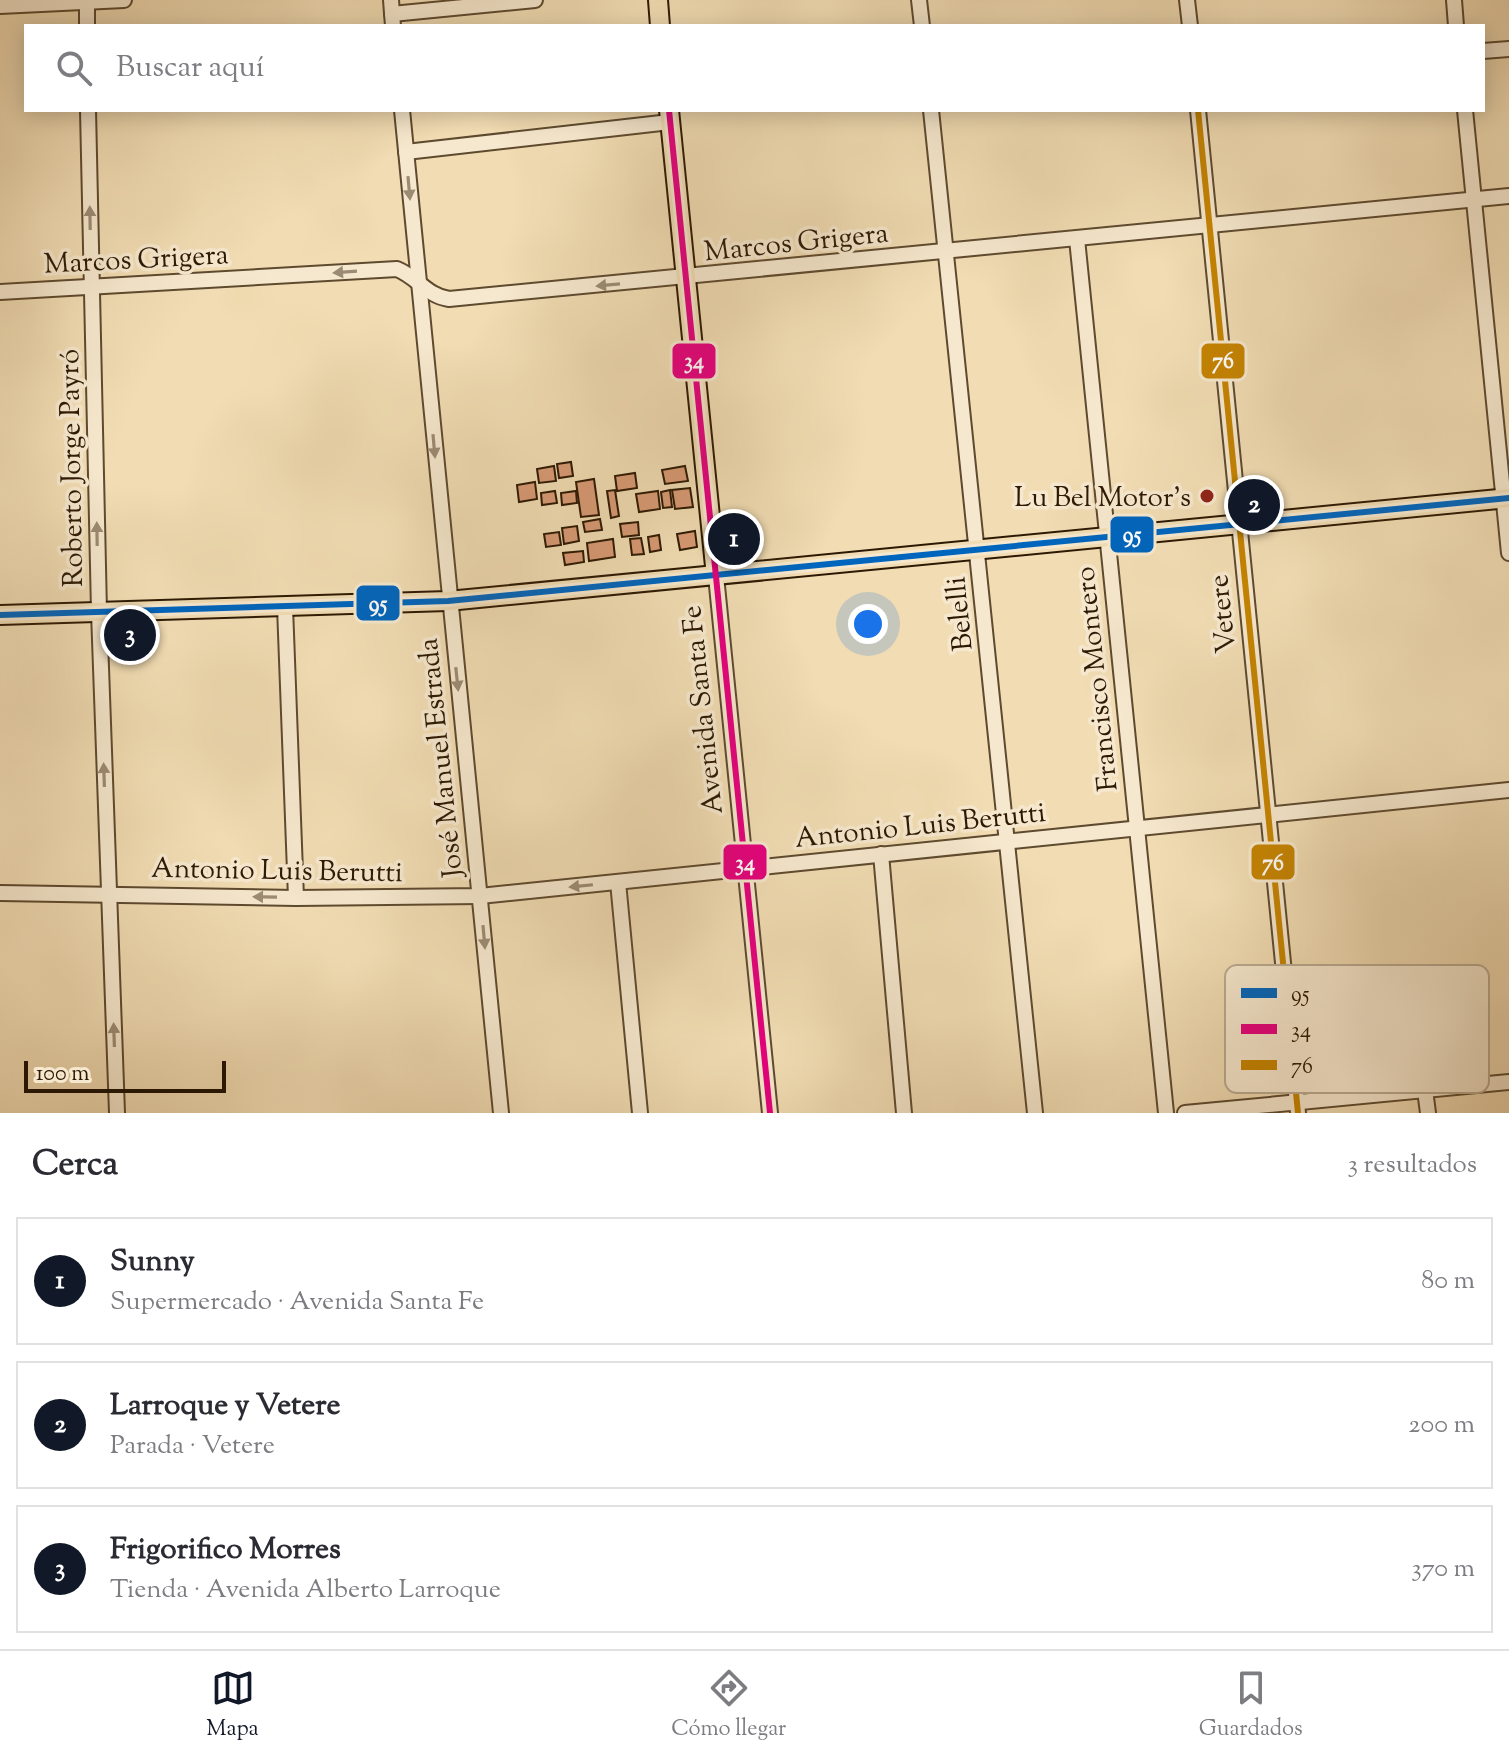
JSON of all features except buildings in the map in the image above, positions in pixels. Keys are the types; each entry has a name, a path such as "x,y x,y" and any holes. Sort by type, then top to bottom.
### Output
{"main road":[{"path":"658,0 660,24"},
{"name":"Avenida Santa Fe","path":"669,116 716,576"},
{"path":"0,615 448,601 1506,498"}],"street":[{"path":"0,6 124,0"},
{"path":"392,13 535,0"},
{"path":"919,0 922,24"},
{"path":"1187,0 1190,24"},
{"path":"1454,0 1456,24"},
{"path":"87,1 87,24"},
{"path":"1485,51 1509,49"},
{"name":"Roberto Jorge Payró","path":"88,112 99,612 117,1113"},
{"name":"José Manuel Estrada","path":"402,112 448,601 501,1113"},
{"name":"Belelli","path":"931,112 1035,1113"},
{"name":"Vetere","path":"1198,112 1283,965"},
{"path":"1465,112 1506,498 1509,553"},
{"path":"406,152 669,116"},
{"name":"Marcos Grigera","path":"0,292 397,269 432,294 449,299 1509,196"},
{"name":"Francisco Montero","path":"1077,239 1166,1113"},
{"name":"Avenida Santa Fe","path":"716,576 770,1113"},
{"path":"285,607 296,898"},
{"name":"Antonio Luis Berutti","path":"0,893 296,898 480,896 1509,790"},
{"path":"881,854 904,1113"},
{"path":"618,882 640,1113"},
{"path":"1489,1084 1509,1082"},
{"path":"1185,1113 1297,1108 1404,1093"},
{"path":"1425,1093 1428,1113"}],"transit line":[{"name":"34","path":"669,112 770,1113"},
{"name":"76","path":"1198,112 1283,965"},
{"name":"95","path":"0,615 448,601 1509,498"},
{"name":"76","path":"1296,1093 1298,1113"}],"place":[{"name":"Lu Bel Motor's","path":"1207,496"},
{"name":"Larroque y Vetere","path":"1254,505"},
{"name":"Sunny","path":"734,539"},
{"name":"Frigorifico Morres","path":"130,635"}]}
